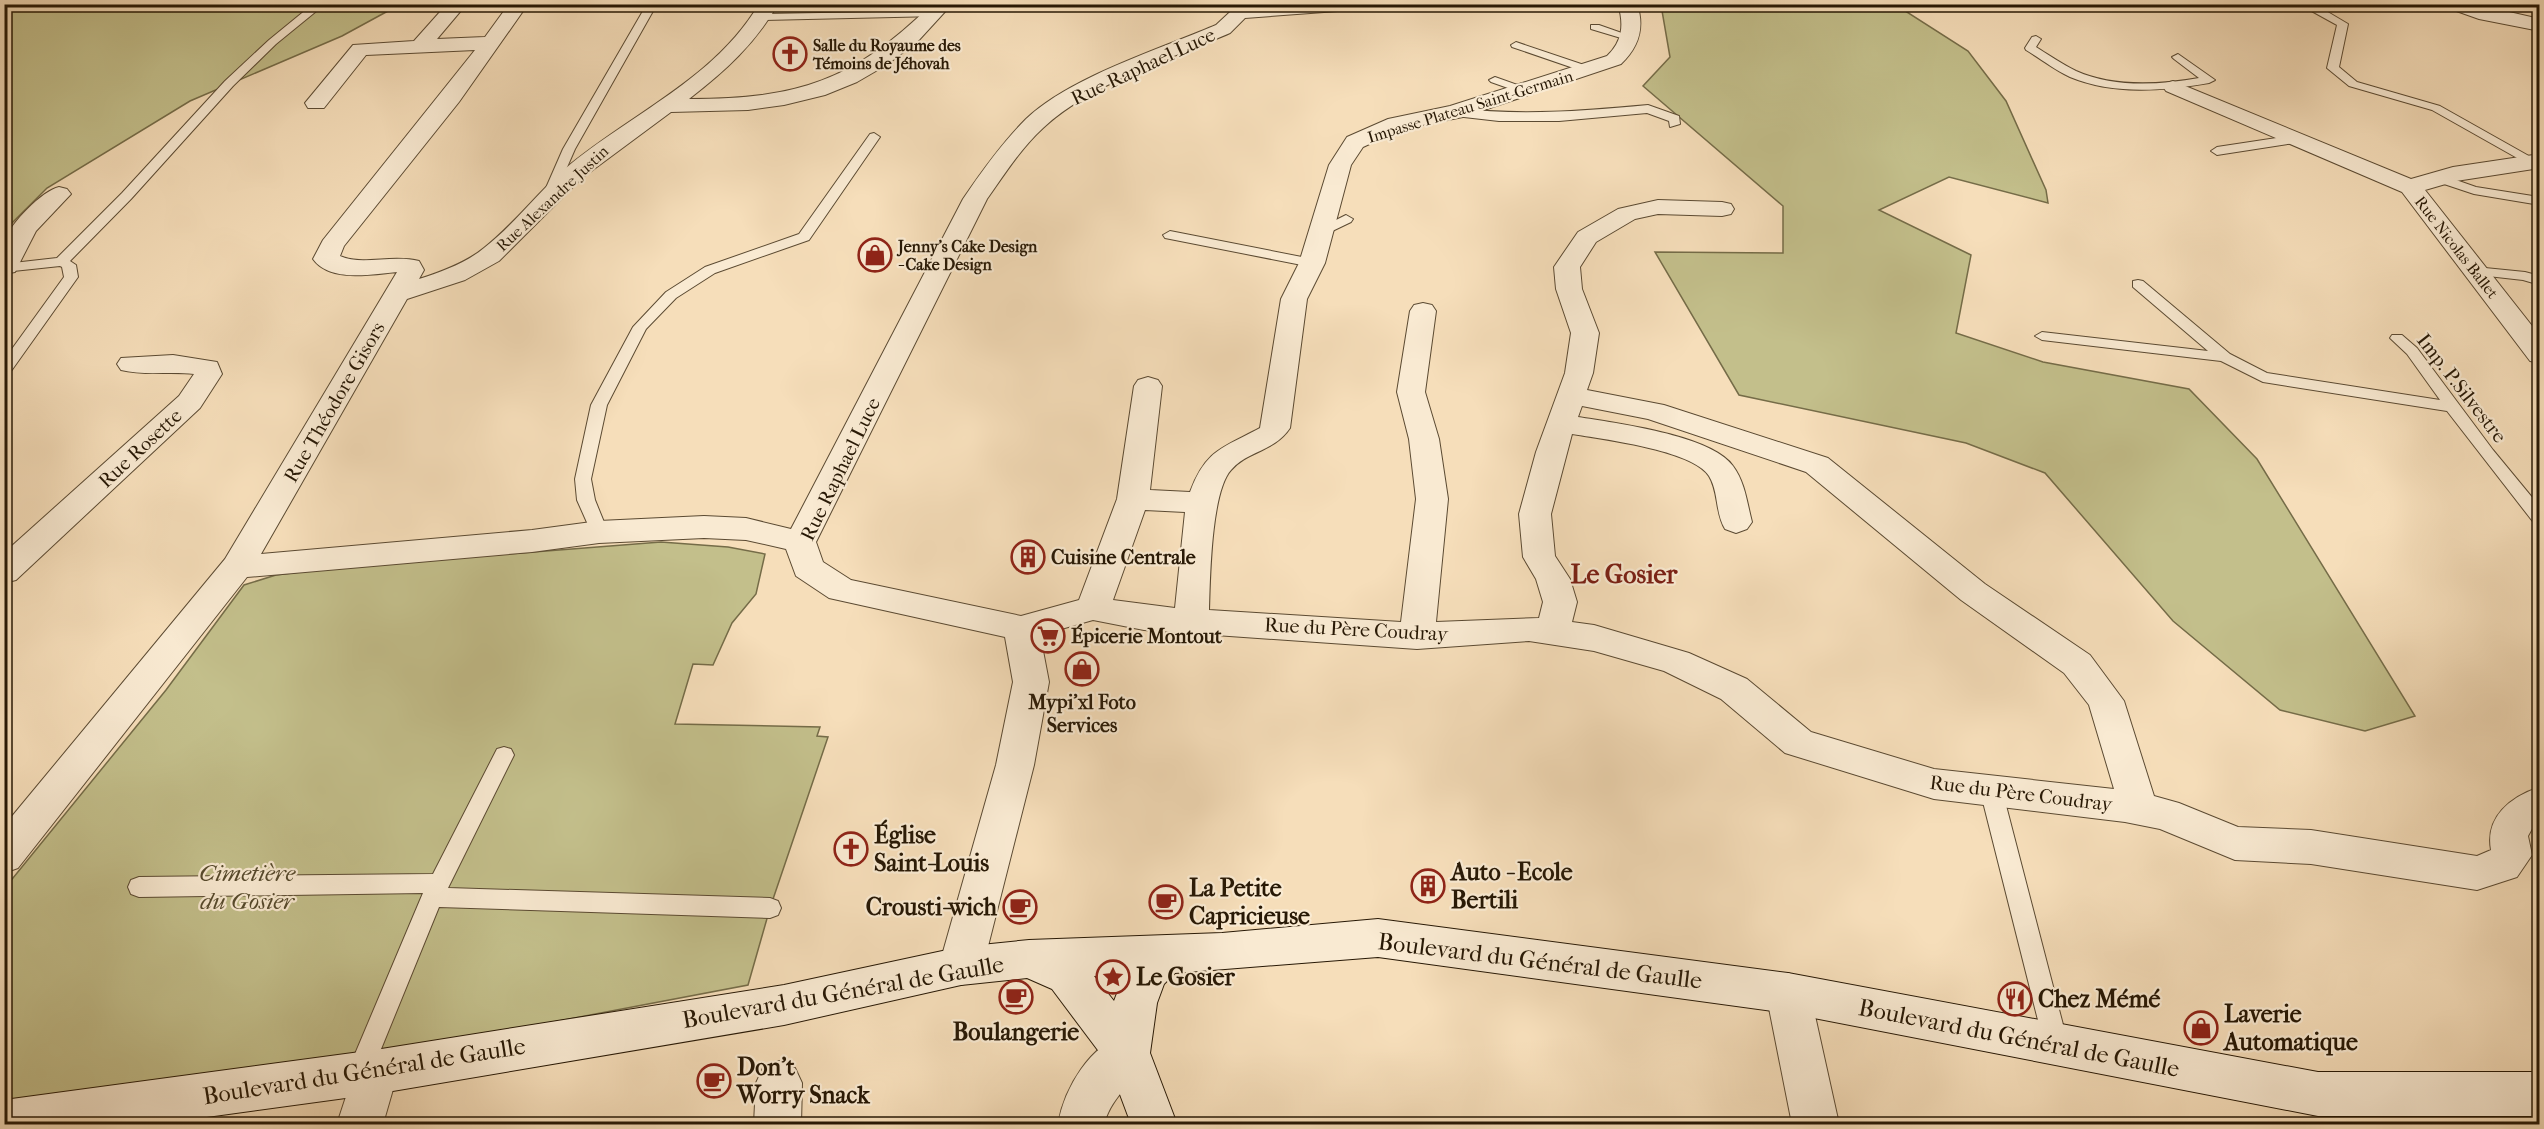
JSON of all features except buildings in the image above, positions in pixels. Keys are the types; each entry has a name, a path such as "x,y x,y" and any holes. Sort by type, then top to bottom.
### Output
{"street":[{"name":"Rue Théodore Gisors","path":"4,856 237,567 410,274 410,266 335,265 326,259 332,245 451,97 519,4"},
{"path":"1236,9 1351,4"},
{"path":"1627,4 1632,15 1631,38"},
{"path":"2454,4 2486,15 2540,25"},
{"path":"420,46 455,8"},
{"path":"666,106 760,105 821,90 870,68 907,43 938,9"},
{"name":"Rue Raphael Luce","path":"1021,628 841,590 808,568 800,542 975,199 1006,156 1035,123 1055,108 1095,84 1223,29 1236,9"},
{"name":"Rue Alexandre Justin","path":"397,294 461,274 491,255 548,199 613,141 666,106 738,47 766,11"},
{"name":"Impasse Plateau Saint-Germain","path":"1191,620 1202,503 1214,469 1220,462 1263,439 1275,428 1294,299 1312,263 1340,165 1355,142 1396,124 1455,112 1589,70 1614,60 1623,53 1631,38"},
{"path":"316,103 360,49 490,43"},
{"path":"2173,87 2410,187"},
{"name":"Rue Nicolas Ballet","path":"2535,161 2439,178 2410,187 2540,355"},
{"path":"5,267 18,236 34,214 59,194"},
{"path":"1552,632 1560,602 1553,579 1539,557 1536,514 1566,409 1579,373 1585,333 1569,289 1567,267 1587,237 1627,214 1658,207 1722,209"},
{"path":"1417,636 1432,499 1424,439 1411,392 1423,311"},
{"name":"Rue Rosette","path":"4,572 190,402 208,374 207,368 194,364 130,364"},
{"path":"1093,609 1133,498 1148,386"},
{"path":"1566,409 1695,453 1718,467 1727,486 1736,522"},
{"path":"1566,409 1654,411 1817,465 1973,592 2077,664 2106,701 2139,809"},
{"path":"1133,498 1202,503"},
{"path":"237,567 532,541 599,532 704,527 746,529 800,542"},
{"name":"Rue du Père Coudray","path":"1021,628 1093,609 1144,618 1417,636 1528,629 1594,638 1676,662 1734,689 1798,742 1832,755 1934,784 2165,814 2235,843 2311,847 2477,873 2503,865 2512,855 2508,835 2519,816 2540,803"},
{"path":"961,966 1015,765 1031,682 1021,628"},
{"name":"Boulevard du Général de Gaulle","path":"4,1123 367,1073 784,1005 961,966 1029,959 1222,952 1378,938 1788,993 2318,1094 2540,1094"},
{"path":"1081,1125 1085,1102 1101,1077 1127,1053 1135,1003 1146,973 1166,953"},
{"path":"1029,959 1067,975 1127,1053 1154,1125"},
{"path":"1788,993 1816,1125"},
{"path":"360,1125 367,1073"}],"lane":[{"path":"61,262 147,173 212,99 276,38 321,4"},
{"path":"548,199 569,149 652,4"},
{"path":"2312,8 2343,24 2333,68 2348,80 2436,108 2535,161"},
{"path":"766,11 938,9"},
{"path":"1595,27 1631,38"},
{"path":"2036,39 2030,48 2079,76 2119,84 2173,87 2209,80 2178,57"},
{"path":"1516,45 1589,70"},
{"path":"1495,80 1522,90"},
{"path":"1455,112 1500,117 1559,117 1648,109 1675,119 1674,124"},
{"path":"599,532 585,500 583,479 599,405 640,327 671,295 710,270 804,237 874,137"},
{"path":"2217,151 2297,139"},
{"path":"2439,178 2474,190 2534,200"},
{"path":"1319,232 1346,219"},
{"path":"1170,235 1312,263"},
{"path":"4,371 71,277 69,265 61,262 5,267"},
{"path":"2475,271 2540,279"},
{"path":"2138,284 2225,357 2263,377 2454,407"},
{"path":"2042,336 2225,357"},
{"name":"Imp. P.Silvestre","path":"2397,338 2412,351 2487,454 2540,519"},
{"path":"367,1073 436,890 504,755"},
{"path":"1991,790 2057,1046"},
{"path":"139,887 436,890 770,908"}],"green space":[{"path":"44,4 399,5 342,36 190,101 47,188 5,230 4,9"},
{"path":"1661,5 1896,5 1968,51 2006,101 2046,190 2048,203 1949,177 1879,210 1971,255 1956,333 2043,362 2189,389 2257,459 2415,716 2365,731 2280,710 2173,621 2045,473 1966,443 1739,395 1655,252 1783,253 1783,206 1643,86 1670,57"},
{"name":"Cimetière du Gosier","path":"661,542 728,547 765,554 756,594 732,623 713,665 693,664 675,724 820,727 817,736 828,737 770,908 748,985 364,1058 5,1107 4,889 166,690 244,585 276,575 341,567"}],"place":[{"name":"Salle du Royaume des Témoins de Jéhovah","path":"790,54"},
{"name":"Jenny's Cake Design - Cake Design","path":"875,255"},
{"name":"Cuisine Centrale","path":"1028,557"},
{"name":"Épicerie Montout","path":"1048,636"},
{"name":"Mypi'xl Foto Services","path":"1082,669"},
{"name":"Église Saint-Louis","path":"851,849"},
{"name":"Auto - Ecole Bertili","path":"1428,886"},
{"name":"La Petite Capricieuse","path":"1166,902"},
{"name":"Crousti-wich","path":"1020,907"},
{"name":"Le Gosier","path":"1113,977"},
{"name":"Boulangerie","path":"1016,997"},
{"name":"Chez Mémé","path":"2015,999"},
{"name":"Laverie Automatique","path":"2201,1028"},
{"name":"Don't Worry Snack","path":"714,1081"}],"district":[{"name":"Le Gosier","path":"1624,574"}]}
